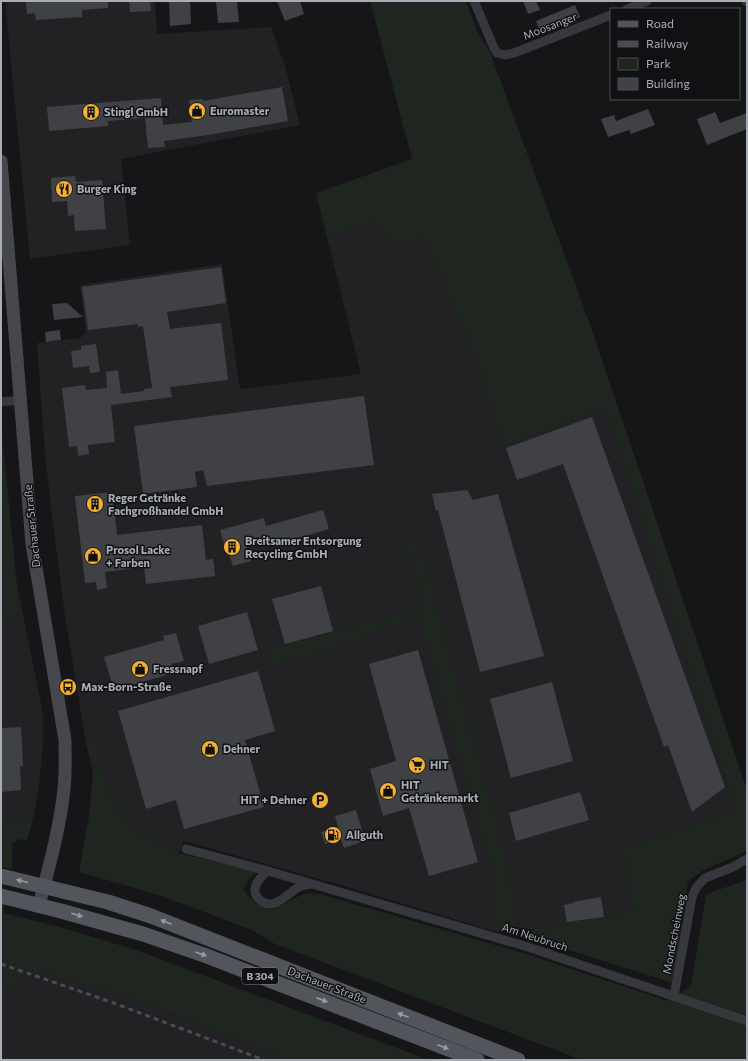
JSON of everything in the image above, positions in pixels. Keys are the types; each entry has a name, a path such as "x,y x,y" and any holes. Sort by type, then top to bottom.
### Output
{"main road":[{"name":"Dachauer Straße","path":"1,162 32,544 65,740 63,796 52,854 39,905 143,934 204,955 477,1060"},
{"name":"B 304","path":"1,876 44,886"},
{"name":"Dachauer Straße","path":"44,886 108,902 151,916 518,1060"},
{"name":"B 304","path":"1,896 39,905"}],"street":[{"name":"Moosanger","path":"474,1 494,48 497,53 505,55 514,53 610,15"},
{"path":"630,8 647,1"},
{"path":"1,402 20,400"},
{"name":"Am Neubruch","path":"186,849 268,871 520,945 747,1021"},
{"name":"Mondscheinweg","path":"674,996 692,897 696,888 705,878 733,867 747,859"},
{"path":"268,871 260,877 255,890 256,896 266,904 280,902 298,888 304,885 313,884"}],"shaded area":[{"path":"5,1 155,1 157,34 271,27 285,66 300,125 121,159 130,245 30,259"},
{"path":"375,221 392,244 424,239 475,356 502,446 605,407 736,811 622,847 633,910 532,930 516,927 497,932 344,886 184,841 179,853 131,829 108,792 94,741 86,743 65,616 52,516 45,454 37,343 80,338 86,333 80,285 222,264 240,389 361,374 327,237"},
{"path":"1,425 17,585 43,713 43,745 39,787 32,824 1,815"},
{"path":"1,964 28,966 130,998 179,1017 304,1060 1,1060"}],"green space":[{"path":"370,1 466,1 478,34 490,52 592,330 747,790 747,851 704,870 688,881 674,983 530,938 532,930 633,910 622,847 736,811 605,408 502,446 475,356 424,239 392,244 375,221 327,237 316,193 412,159"},
{"path":"1,425 19,615 1,617"},
{"path":"414,539 421,551 500,836 513,897 516,926 499,930 489,927 494,908 493,873 419,619 382,629 343,645 279,664 262,660 261,652 424,608 407,542"},
{"path":"94,740 108,792 131,829 179,853 258,872 252,875 243,889 253,902 273,910 299,896 309,893 323,895 526,954 668,1001 691,986 706,894 747,880 747,1060 582,1060 275,944 252,930 159,895 79,872 89,816 93,773 86,743"},
{"path":"1,815 32,824 27,840 20,839 12,844 12,869 1,867"},
{"path":"1,903 5,904 3,913 60,927 136,950 429,1060 291,1060 130,998 27,967 19,990 1,987"}],"building":[{"path":"26,1 108,1 108,8 82,10 82,17 36,20 35,13 27,14"},
{"path":"129,1 150,1 151,11 130,12"},
{"path":"169,1 190,1 191,24 170,26"},
{"path":"216,1 237,1 239,22 218,23"},
{"path":"277,1 300,1 304,14 285,21"},
{"path":"523,1 536,1 540,10 528,14"},
{"path":"575,5 580,17 541,33 536,21"},
{"path":"282,87 288,121 164,141 165,147 148,148 145,118 108,121 108,126 49,131 47,107 161,98 163,125 192,122 189,100 202,99 203,101"},
{"path":"648,109 655,125 631,134 629,130 608,137 601,119 614,115 616,121"},
{"path":"715,112 720,123 747,113 747,129 707,145 697,119"},
{"path":"75,176 76,182 102,180 106,229 75,231 74,215 68,216 67,201 52,202 51,178"},
{"path":"221,267 226,303 167,312 170,329 221,323 228,380 170,387 172,397 111,405 115,442 88,445 89,454 78,456 77,446 69,447 62,388 85,385 86,390 107,388 106,372 118,370 121,394 144,391 144,389 152,388 143,326 138,327 138,324 88,330 82,287"},
{"path":"67,303 83,317 54,320 52,304"},
{"path":"60,330 61,340 46,342 45,332"},
{"path":"96,344 100,372 90,373 89,366 73,368 71,351 81,350 81,346"},
{"path":"364,396 374,465 207,486 203,470 195,472 197,487 143,494 134,426"},
{"path":"592,417 725,787 692,812 668,745 664,747 563,464 517,480 506,448"},
{"path":"467,490 473,500 498,494 544,656 480,672 438,510 436,511 432,494"},
{"path":"112,492 117,535 202,525 206,560 213,559 215,576 146,584 144,567 105,572 107,588 97,590 96,582 85,583 75,496"},
{"path":"323,510 329,529 272,546 269,538 246,544 251,561 233,566 229,554 227,555 220,530 264,518 266,526"},
{"path":"321,586 333,631 285,644 272,599"},
{"path":"247,612 258,650 209,664 198,626"},
{"name":"Fressnapf","path":"176,633 184,661 171,664 174,673 114,690 104,657 164,640 163,636"},
{"name":"HIT","path":"418,650 478,862 429,876 409,808 383,816 370,769 396,761 369,664"},
{"name":"Dehner","path":"258,671 275,731 245,740 264,807 184,829 176,800 146,809 118,711"},
{"path":"552,682 573,761 511,778 490,699"},
{"path":"21,727 23,766 20,766 21,790 1,792 1,728"},
{"path":"580,792 589,820 516,841 509,813"},
{"path":"356,810 365,841 344,848 341,840 325,844 321,832 338,827 335,816"},
{"path":"601,897 604,917 567,922 564,905"}],"railway":[{"path":"1,964 111,1002 264,1060"}],"place":[{"name":"Euromaster","path":"197,111"},
{"name":"Stingl GmbH","path":"91,112"},
{"name":"Burger King","path":"64,189"},
{"name":"Reger Getränke Fachgroßhandel GmbH","path":"95,504"},
{"name":"Breitsamer Entsorgung Recycling GmbH","path":"232,547"},
{"name":"Prosol Lacke + Farben","path":"93,556"},
{"name":"Fressnapf","path":"140,669"},
{"name":"Max-Born-Straße","path":"68,687"},
{"name":"Dehner","path":"210,749"},
{"name":"HIT","path":"417,765"},
{"name":"HIT Getränkemarkt","path":"388,791"},
{"name":"HIT + Dehner","path":"320,800"},
{"name":"Allguth","path":"333,835"}]}
